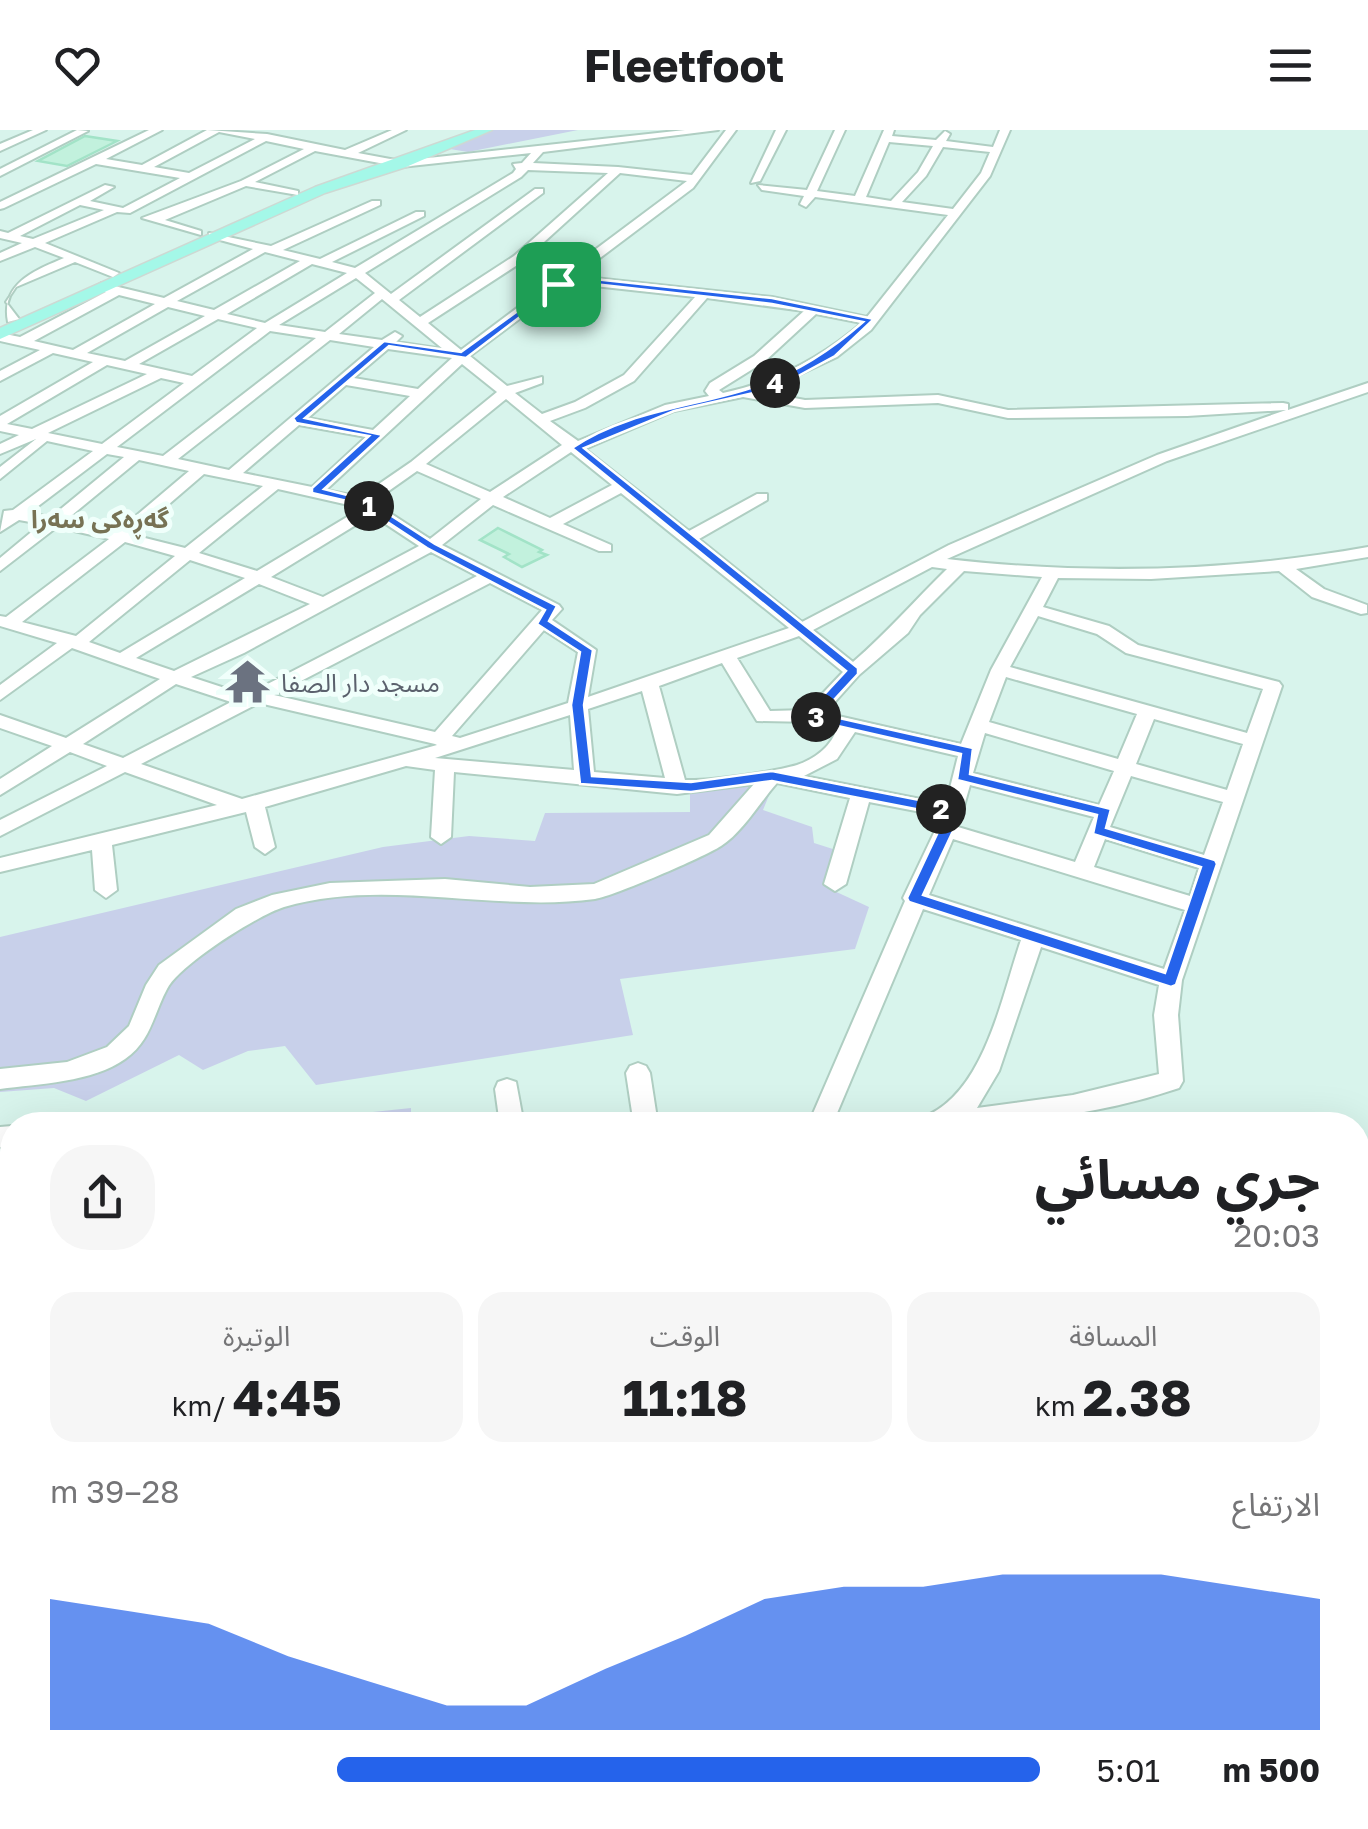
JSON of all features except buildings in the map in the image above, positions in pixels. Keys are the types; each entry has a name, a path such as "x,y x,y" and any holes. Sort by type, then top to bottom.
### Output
{"main road":[{"path":"205,234 395,163 465,130"},
{"path":"7,322 294,193 444,148 486,130"},
{"path":"0,336 109,289 125,270"}],"street":[{"path":"0,148 40,130"},
{"path":"3,203 58,172 75,175 94,160 157,130"},
{"path":"142,168 219,130 261,133 302,143 317,141 395,163 712,130"},
{"path":"348,152 401,130"},
{"path":"316,490 463,356 696,179 730,130"},
{"path":"781,130 759,184 953,212"},
{"path":"805,206 840,130"},
{"path":"894,204 922,174 947,130"},
{"path":"0,788 172,679 431,546 493,497 575,446 670,408 766,386 808,368 848,343 870,321 986,174 1004,130"},
{"path":"0,173 84,132"},
{"path":"0,257 157,195 261,133"},
{"path":"860,198 887,134 996,150"},
{"path":"108,135 136,140"},
{"path":"650,148 659,136"},
{"path":"154,220 245,184 317,141"},
{"path":"444,148 447,153 484,164 618,170 696,179"},
{"path":"0,528 9,514 268,327 517,175 542,148"},
{"path":"0,156 41,164"},
{"path":"94,160 191,177"},
{"path":"634,172 642,160"},
{"path":"234,474 388,343 518,259 618,170"},
{"path":"92,184 157,195"},
{"path":"245,184 294,193"},
{"path":"6,235 109,188"},
{"path":"165,462 325,334 539,191"},
{"path":"80,202 356,272 854,671"},
{"path":"75,354 268,249 376,203"},
{"path":"128,366 214,314 420,214"},
{"path":"6,235 125,270"},
{"path":"7,322 0,302 12,284 75,258"},
{"path":"566,278 772,301 870,321"},
{"path":"21,342 109,289 268,327 463,356"},
{"path":"542,420 580,406 629,378 703,296"},
{"path":"718,396 712,391 715,386 760,359 814,310"},
{"path":"0,336 195,381"},
{"path":"0,378 51,348"},
{"path":"0,425 104,360"},
{"path":"0,450 41,436 160,373"},
{"path":"344,380 422,394"},
{"path":"120,660 262,576 368,505 506,391 536,380"},
{"path":"0,865 247,804 460,744 800,630 932,562 1162,458 1368,386"},
{"path":"739,392 805,404 938,399 1008,414 1301,409"},
{"path":"296,420 378,435"},
{"path":"0,425 316,490 368,505 431,546 553,609 439,738"},
{"path":"0,474 41,436"},
{"path":"0,566 136,454"},
{"path":"416,465 605,548"},
{"path":"5,622 120,538 201,468"},
{"path":"0,694 75,641 278,482"},
{"path":"550,524 624,485"},
{"path":"689,538 762,496"},
{"path":"9,514 187,554 262,576 324,603"},
{"path":"932,562 1052,574 1285,568 1368,552"},
{"path":"812,716 854,671 894,638 960,565"},
{"path":"1285,568 1318,593 1361,609"},
{"path":"825,1112 950,821 968,752 1000,670 1052,574"},
{"path":"0,829 488,577"},
{"path":"1023,1112 1073,1105 1170,1081 1166,1015 1171,980 1273,686 1132,649 1103,630 1033,609"},
{"path":"5,622 75,641 172,679 460,744"},
{"path":"542,622 587,650 578,705 585,780"},
{"path":"726,655 764,717 812,716 968,752"},
{"path":"1000,670 1252,740"},
{"path":"648,683 677,787"},
{"path":"1082,870 1148,711"},
{"path":"0,721 247,804 266,847"},
{"path":"400,761 677,787 803,770 830,755 843,740 848,724"},
{"path":"978,725 1232,798"},
{"path":"440,837 444,767"},
{"path":"772,776 950,821 1082,870 1195,905"},
{"path":"0,1079 68,1072 115,1054 139,1031 157,984 168,971 244,915 280,900 330,892 445,887 530,895 597,891 716,840 772,776"},
{"path":"962,777 1102,821 1210,864"},
{"path":"836,884 861,796"},
{"path":"100,842 106,890"},
{"path":"914,898 1171,980"},
{"path":"954,1112 968,1102 987,1071 1034,935"},
{"path":"638,1073 644,1112"},
{"path":"508,1088 511,1112"}],"shaded area":[{"path":"0,130 1368,130 1368,1112 0,1112"},
{"path":"493,130 578,130 468,152 450,149"},
{"path":"752,783 772,788 763,810 812,827 814,843 836,850 830,889 869,907 855,949 620,979 633,1035 316,1085 285,1046 248,1051 203,1070 179,1055 86,1101 54,1088 0,1092 0,937 383,847 469,836 535,841 545,813 690,812 690,794"},
{"path":"411,1108 411,1112 373,1112"}],"place":[{"name":"مسجد دار الصفا","path":"248,682"}],"district":[{"name":"گەڕەکی سەرا","path":"100,518"}],"route":[{"path":"566,278 772,301 870,321 832,354 783,380 670,408 577,448 854,671 812,716 968,752 962,777 1106,812 1098,830 1210,864 1171,980 914,898 954,812 772,776 691,787 585,780 577,705 587,650 542,622 553,609 431,546 364,502 316,490 378,435 296,420 388,343 463,356 558,284 566,278"}]}
